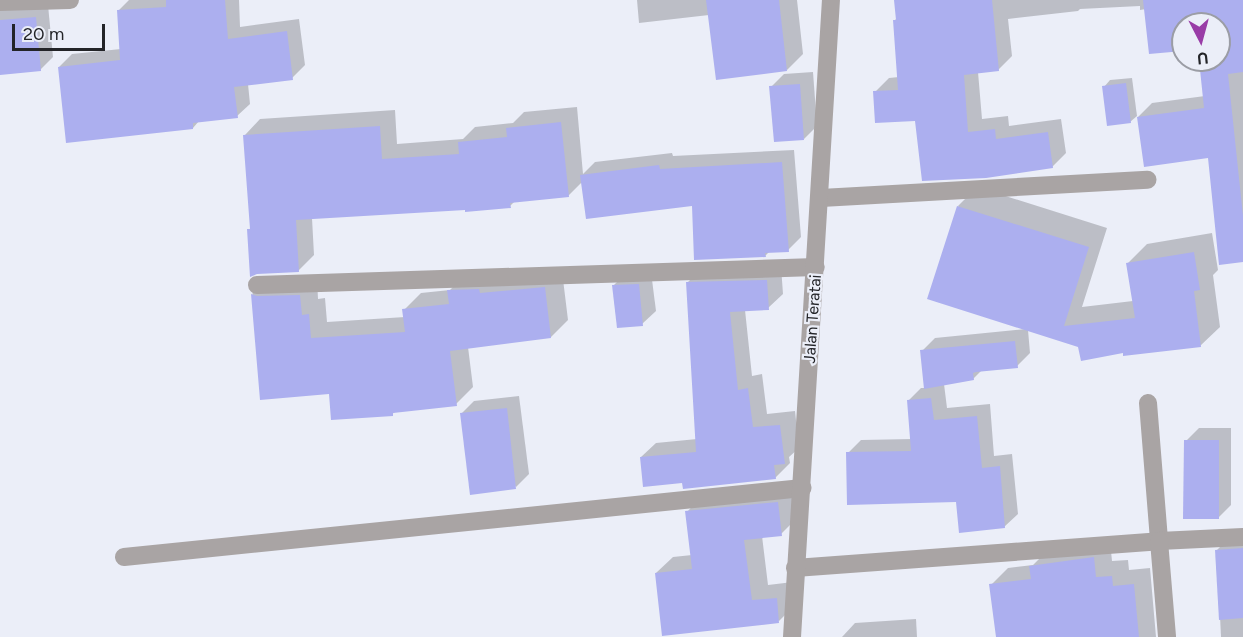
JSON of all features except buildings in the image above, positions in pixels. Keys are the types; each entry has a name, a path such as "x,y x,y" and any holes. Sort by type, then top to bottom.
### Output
{"street":[{"path":"0,2 70,0"},
{"name":"Jalan Teratai","path":"792,637 821,198 831,0"},
{"path":"821,198 1148,180"},
{"path":"257,285 816,267"},
{"path":"1148,404 1167,637"},
{"path":"124,557 802,488"},
{"path":"795,568 1159,541 1243,537"}]}
